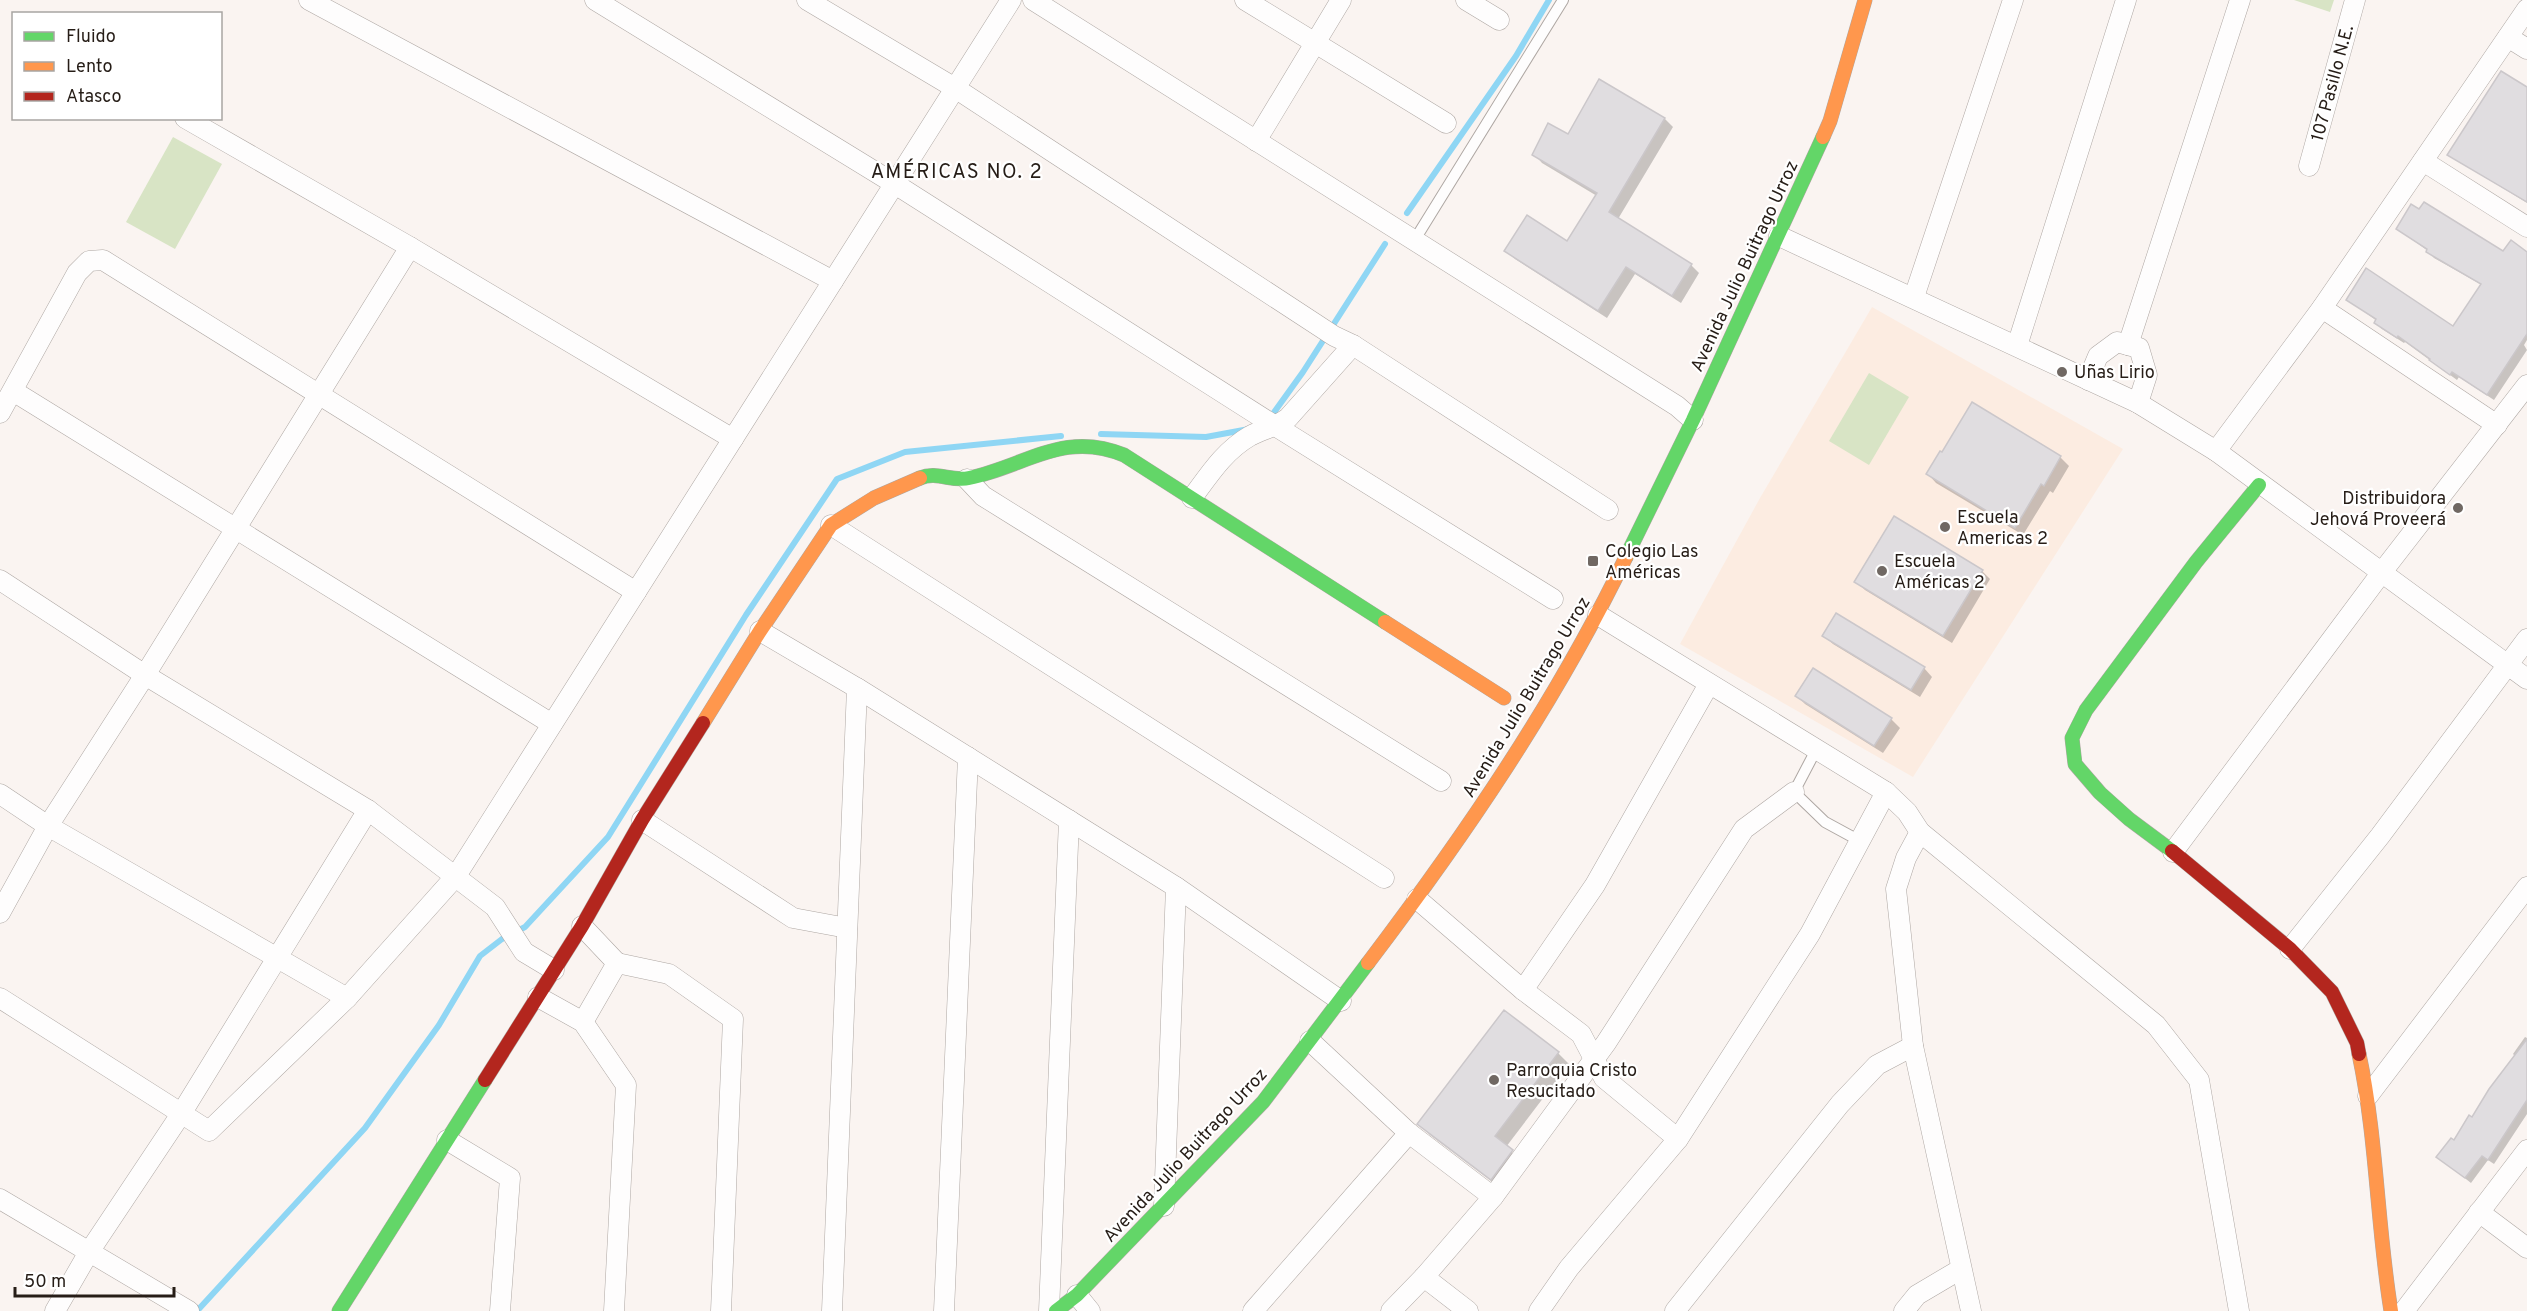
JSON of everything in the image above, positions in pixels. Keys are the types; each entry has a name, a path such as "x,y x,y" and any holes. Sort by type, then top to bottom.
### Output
{"street":[{"path":"309,0 833,281"},
{"path":"595,0 895,183 1248,409 1553,599"},
{"path":"807,0 955,88 1334,336 1353,345 1608,510"},
{"path":"0,998 209,1131 347,998 456,876 1011,0"},
{"path":"1033,0 1694,420"},
{"path":"1245,0 1446,123"},
{"path":"1256,141 1341,0"},
{"path":"1466,0 1499,20"},
{"name":"Avenida Julio Buitrago Urroz","path":"1056,1311 1077,1295 1263,1102 1418,899 1482,807 1598,615 1694,420 1830,121 1864,0"},
{"path":"1914,297 2013,0"},
{"path":"2017,346 2126,0"},
{"path":"2128,345 2240,0"},
{"name":"107 Pasillo N.E.","path":"2309,166 2355,0"},
{"path":"2216,452 2322,308 2527,9"},
{"path":"2508,37 2527,49"},
{"path":"188,120 410,247 733,439"},
{"path":"2422,161 2527,227"},
{"path":"1779,236 1914,297 2138,404 2216,452 2527,680"},
{"path":"0,913 48,826 145,675 410,247"},
{"path":"0,413 77,273 89,261 102,260 636,592"},
{"path":"2322,308 2497,425"},
{"path":"2088,380 2098,356 2117,342 2139,348 2147,375 2138,404"},
{"path":"1192,498 1222,456 1251,436 1288,418 1353,345"},
{"path":"2173,852 2382,572 2527,385"},
{"path":"13,390 552,724"},
{"path":"339,1311 582,926 642,820 760,631 831,525 874,498 929,474 968,479 1064,447 1089,445 1107,448 1124,455 1504,698"},
{"path":"968,479 983,496 1442,781"},
{"path":"2259,485 2137,640 2086,710 2072,738 2075,764 2100,793 2128,819 2173,852 2290,949 2332,992 2357,1043 2368,1096 2383,1261 2391,1311"},
{"path":"831,525 1384,878"},
{"path":"0,580 145,675 368,810 495,907 524,952 554,970"},
{"path":"1598,615 1886,792 1907,812 1920,832 2156,1025 2199,1080 2239,1311"},
{"path":"760,631 856,687 1176,887 1341,1001"},
{"path":"2290,949 2380,836 2527,639"},
{"path":"1523,990 1594,885 1709,684"},
{"path":"832,1311 856,687"},
{"path":"944,1311 968,757"},
{"path":"1391,1311 1424,1277 1493,1197 1595,1057 1744,829 1794,792"},
{"path":"1539,1311 1569,1268 1678,1139 1809,934 1886,792"},
{"path":"0,794 48,826 347,998"},
{"path":"55,1311 89,1252 181,1114 368,810"},
{"path":"642,820 793,918 847,928"},
{"path":"1049,1311 1069,820"},
{"path":"1920,832 1906,858 1896,889 1913,1046 1971,1311"},
{"path":"1164,1206 1176,887"},
{"path":"2368,1096 2527,887"},
{"path":"1418,899 1523,990 1581,1034 1604,1078 1678,1139"},
{"path":"582,926 617,963 669,974 733,1019 721,1311"},
{"path":"583,1022 617,963"},
{"path":"538,997 583,1022 626,1085 614,1311"},
{"path":"1310,1041 1409,1133 1493,1197"},
{"path":"1675,1311 1840,1104 1877,1065 1913,1046"},
{"path":"1253,1311 1409,1133"},
{"path":"447,1140 510,1178 500,1311"},
{"path":"2404,1311 2527,1150"},
{"path":"0,1198 185,1309"},
{"path":"2479,1212 2527,1248"},
{"path":"1904,1311 1917,1295 1961,1269"},
{"path":"1424,1277 1467,1311"},
{"path":"1077,1295 1090,1311"}],"lane":[{"path":"1414,241 1563,0"},
{"path":"1816,750 1794,792 1825,822 1860,841"}],"shaded area":[{"name":"Escuela Américas 2","path":"1872,307 2123,449 1913,777 1680,644 1760,498"}],"green space":[{"path":"2294,0 2334,0 2330,12"},
{"path":"173,137 222,164 175,249 126,222"},
{"path":"1869,373 1909,397 1869,465 1829,441"}],"building":[{"path":"2501,71 2527,87 2527,202 2447,155"},
{"path":"1599,79 1665,118 1609,212 1692,264 1672,296 1626,267 1598,311 1504,251 1527,215 1567,241 1597,193 1532,155 1548,123 1568,134"},
{"path":"2424,202 2503,251 2511,240 2527,252 2527,334 2487,395 2452,372 2450,375 2398,336 2397,338 2374,323 2376,319 2346,300 2366,268 2453,326 2481,284 2426,252 2427,249 2396,229 2411,204 2419,209"},
{"path":"1972,402 2061,456 2044,486 2041,484 2015,528 1926,474"},
{"path":"1894,516 1983,570 1943,636 1854,582"},
{"path":"1836,613 1925,667 1911,690 1822,636"},
{"path":"1813,668 1892,718 1874,746 1795,696"},
{"name":"Parroquia Cristo Resucitado","path":"1504,1010 1559,1052 1495,1136 1513,1150 1491,1180 1417,1124"},
{"path":"2527,1039 2527,1100 2488,1160 2482,1156 2465,1178 2436,1157 2451,1138 2454,1140 2469,1115 2472,1117 2489,1089"}],"waterway":[{"path":"1407,213 1516,56 1549,0"},
{"path":"1270,418 1303,372 1385,244"},
{"path":"1101,434 1206,437 1249,429"},
{"path":"197,1311 365,1128 439,1025 480,956 502,939 525,927 608,837 746,615 837,479 905,452 1061,436"}],"traffic: fast":[{"path":"1626,557 1693,420 1823,137"},
{"path":"920,478 932,476 963,479 990,473 1064,448 1082,446 1102,448 1124,455 1385,622"},
{"path":"2172,851 2129,819 2100,793 2075,764 2072,738 2086,710 2196,562 2259,485"},
{"path":"1056,1311 1077,1295 1263,1102 1368,963"},
{"path":"339,1311 485,1080"}],"traffic: slow":[{"path":"1823,137 1830,121 1865,0"},
{"path":"703,723 760,631 831,525 874,498 920,478"},
{"path":"1368,963 1474,817 1507,766 1570,664 1626,557"},
{"path":"1385,622 1504,698"},
{"path":"2359,1054 2370,1118 2391,1311"}],"traffic: jam":[{"path":"485,1080 582,926 642,820 703,723"},
{"path":"2172,851 2290,949 2332,992 2357,1043 2359,1054"}],"place":[{"name":"Uñas Lirio","path":"2062,372"},
{"name":"Distribuidora Jehová Proveerá","path":"2458,508"},
{"name":"Escuela Americas 2","path":"1945,527"},
{"name":"Colegio Las Américas","path":"1593,561"},
{"name":"Escuela Américas 2","path":"1882,571"},
{"name":"Parroquia Cristo Resucitado","path":"1494,1080"}],"district":[{"name":"AMÉRICAS NO. 2","path":"957,171"}]}
